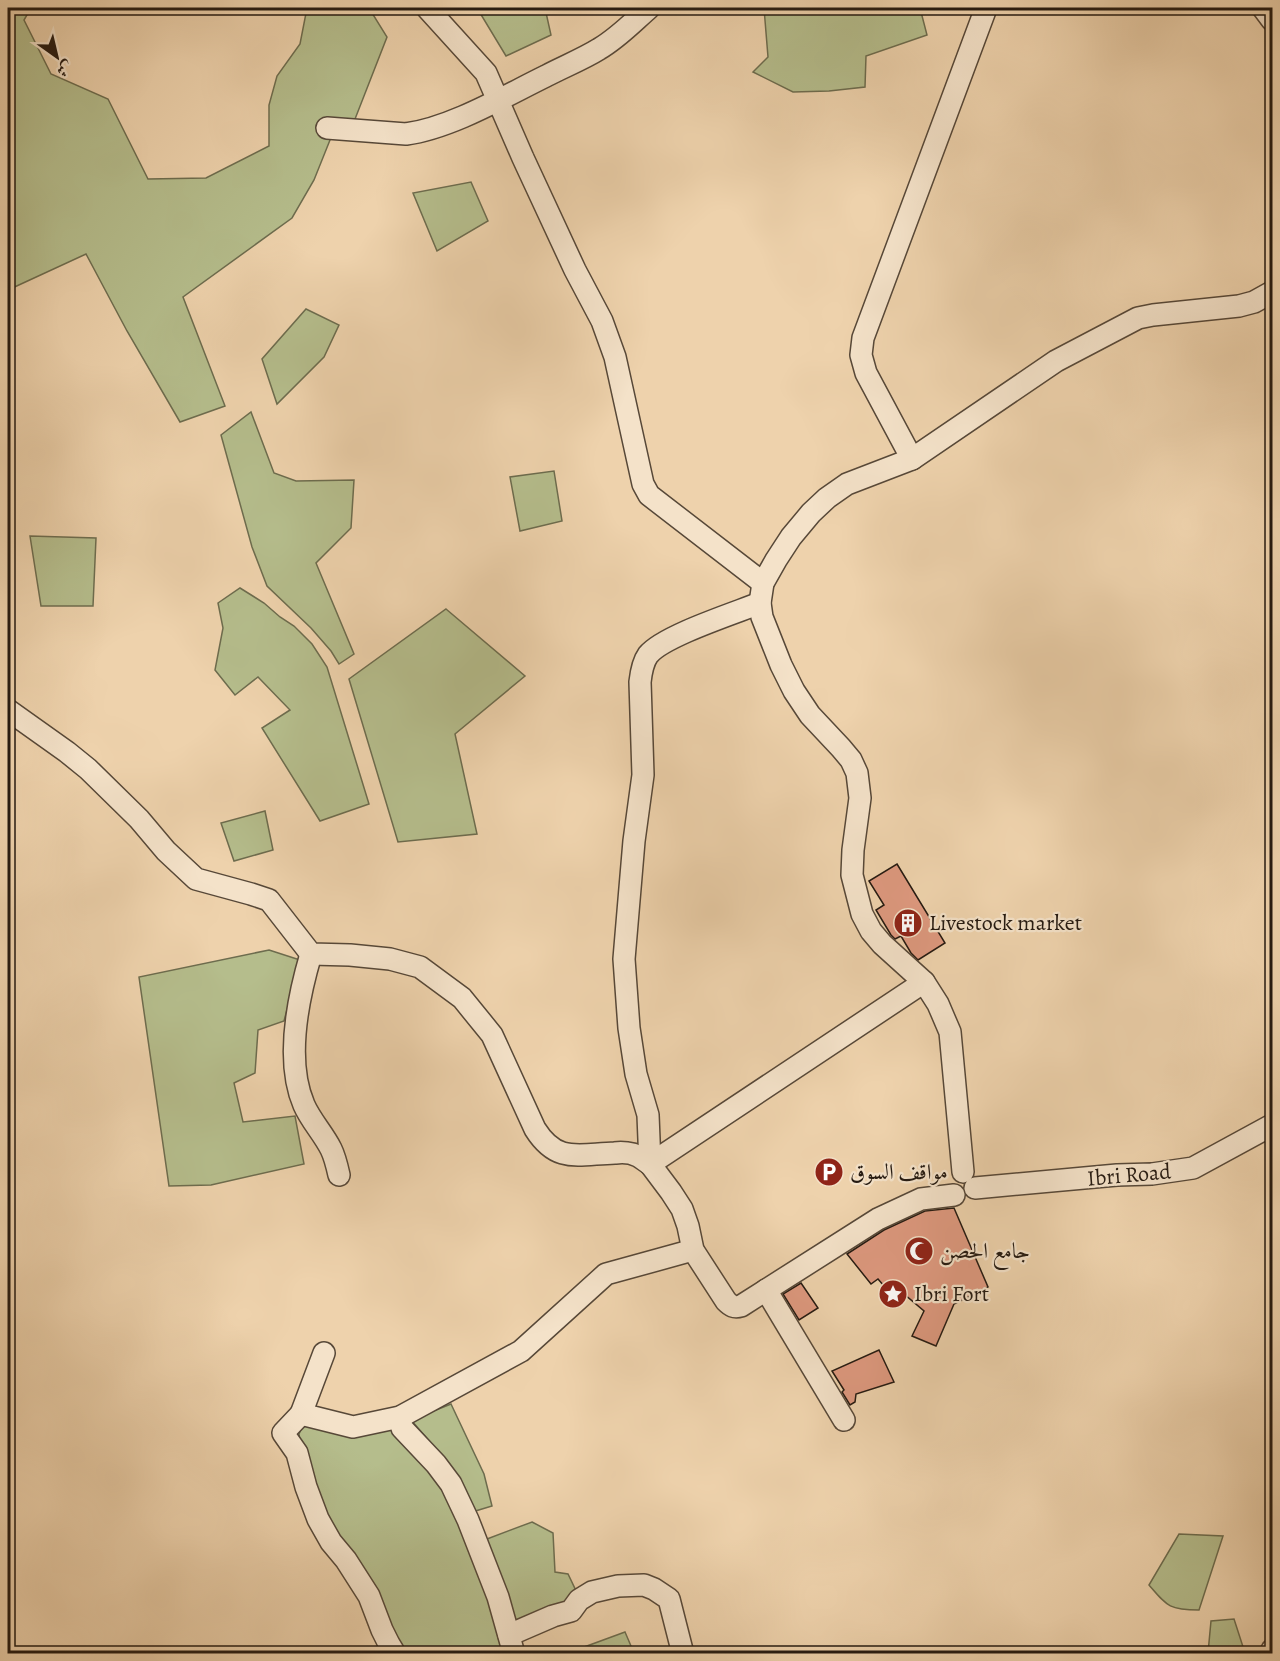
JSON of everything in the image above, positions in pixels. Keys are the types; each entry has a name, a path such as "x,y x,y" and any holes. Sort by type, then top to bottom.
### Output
{"street":[{"path":"428,8 486,73 575,270 602,321 615,357 643,484 649,495 761,593"},
{"path":"327,128 406,134 442,124 498,100 599,50 649,8"},
{"path":"912,459 866,374 861,355 863,338 986,8"},
{"path":"1263,8 1272,20"},
{"path":"311,954 390,959 420,968 462,998 492,1035 543,1142 551,1149 561,1153 619,1152 637,1155 650,1164 682,1209 693,1250 731,1306 741,1306 878,1219 921,1199 930,1191 961,1184 950,1032 938,1004 924,982 882,944 871,931 862,914 852,875 860,798 857,773 851,760 810,715 794,691 766,631 761,593 776,560 791,537 811,513 847,484 912,459 1056,361 1138,318 1239,306 1254,302 1272,292"},
{"path":"650,1164 648,1115 636,1074 629,1028 624,959 633,841 643,775 641,673 653,649 761,593"},
{"path":"8,710 88,770 133,812 166,851 196,879 269,900 311,954"},
{"path":"311,954 303,981 296,1027 296,1074 303,1103 332,1151 339,1175"},
{"path":"650,1164 924,982"},
{"name":"Ibri Road","path":"961,1184 1152,1174 1193,1168 1272,1125"},
{"path":"301,1414 353,1427 400,1417 521,1351 606,1274 693,1250"},
{"path":"766,1290 844,1420"},
{"path":"324,1353 301,1414 284,1432 297,1454 318,1519 331,1542 346,1560 369,1596 385,1637 395,1653"},
{"path":"400,1417 402,1428 436,1464 451,1484 468,1520 498,1597 511,1644 553,1616 571,1611 579,1600 592,1592 618,1586 644,1585 654,1588 669,1599 683,1653"}],"green space":[{"path":"8,8 31,8 24,20 51,74 108,99 148,179 206,178 269,146 269,105 277,76 300,44 307,8 369,8 387,37 348,137 332,135 314,180 292,218 183,297 225,406 180,422 127,331 86,254 8,290"},
{"path":"477,8 545,8 551,35 506,56"},
{"path":"764,8 920,8 927,35 866,56 865,87 793,92 753,72 768,57"},
{"path":"471,182 488,221 437,251 413,193"},
{"path":"306,309 339,325 324,357 277,404 262,359"},
{"path":"251,412 274,473 296,481 354,480 351,528 316,563 354,654 339,664 311,628 267,586 252,547 221,435"},
{"path":"554,471 562,521 520,531 510,477"},
{"path":"30,536 96,538 93,606 41,606"},
{"path":"240,588 294,626 312,644 327,667 369,804 320,821 262,728 290,710 258,677 235,695 215,670 223,628 218,603"},
{"path":"446,609 525,676 455,734 477,834 398,842 349,679"},
{"path":"265,811 273,850 234,861 221,823"},
{"path":"269,950 300,960 284,1021 258,1030 255,1073 234,1083 243,1122 295,1116 304,1164 211,1185 169,1186 139,977"},
{"path":"451,1404 484,1474 492,1506 472,1512 444,1458 411,1420"},
{"path":"312,1423 392,1427 444,1485 455,1506 504,1644 494,1653 403,1653 336,1541 301,1448 299,1434 302,1427"},
{"path":"532,1522 553,1533 555,1572 568,1574 579,1597 514,1628 487,1539"},
{"path":"1179,1534 1223,1536 1199,1610 1175,1608 1160,1598 1149,1585"},
{"path":"1234,1619 1245,1653 1208,1653 1211,1621"},
{"path":"625,1632 634,1653 571,1653 576,1650"}],"building":[{"name":"Livestock market","path":"897,864 945,943 918,960 901,936 895,939 891,935 876,910 884,905 869,881"},
{"path":"954,1208 988,1287 954,1304 936,1346 912,1336 924,1311 898,1289 891,1294 878,1279 871,1284 847,1254 884,1230 925,1211"},
{"path":"801,1283 818,1308 799,1320 783,1294"},
{"path":"879,1350 894,1382 856,1394 855,1402 850,1405 832,1371"}],"place":[{"name":"Livestock market","path":"908,923"},
{"name":"مواقف السوق","path":"829,1172"},
{"name":"جامع الحصن","path":"919,1251"},
{"name":"Ibri Fort","path":"893,1294"}]}
